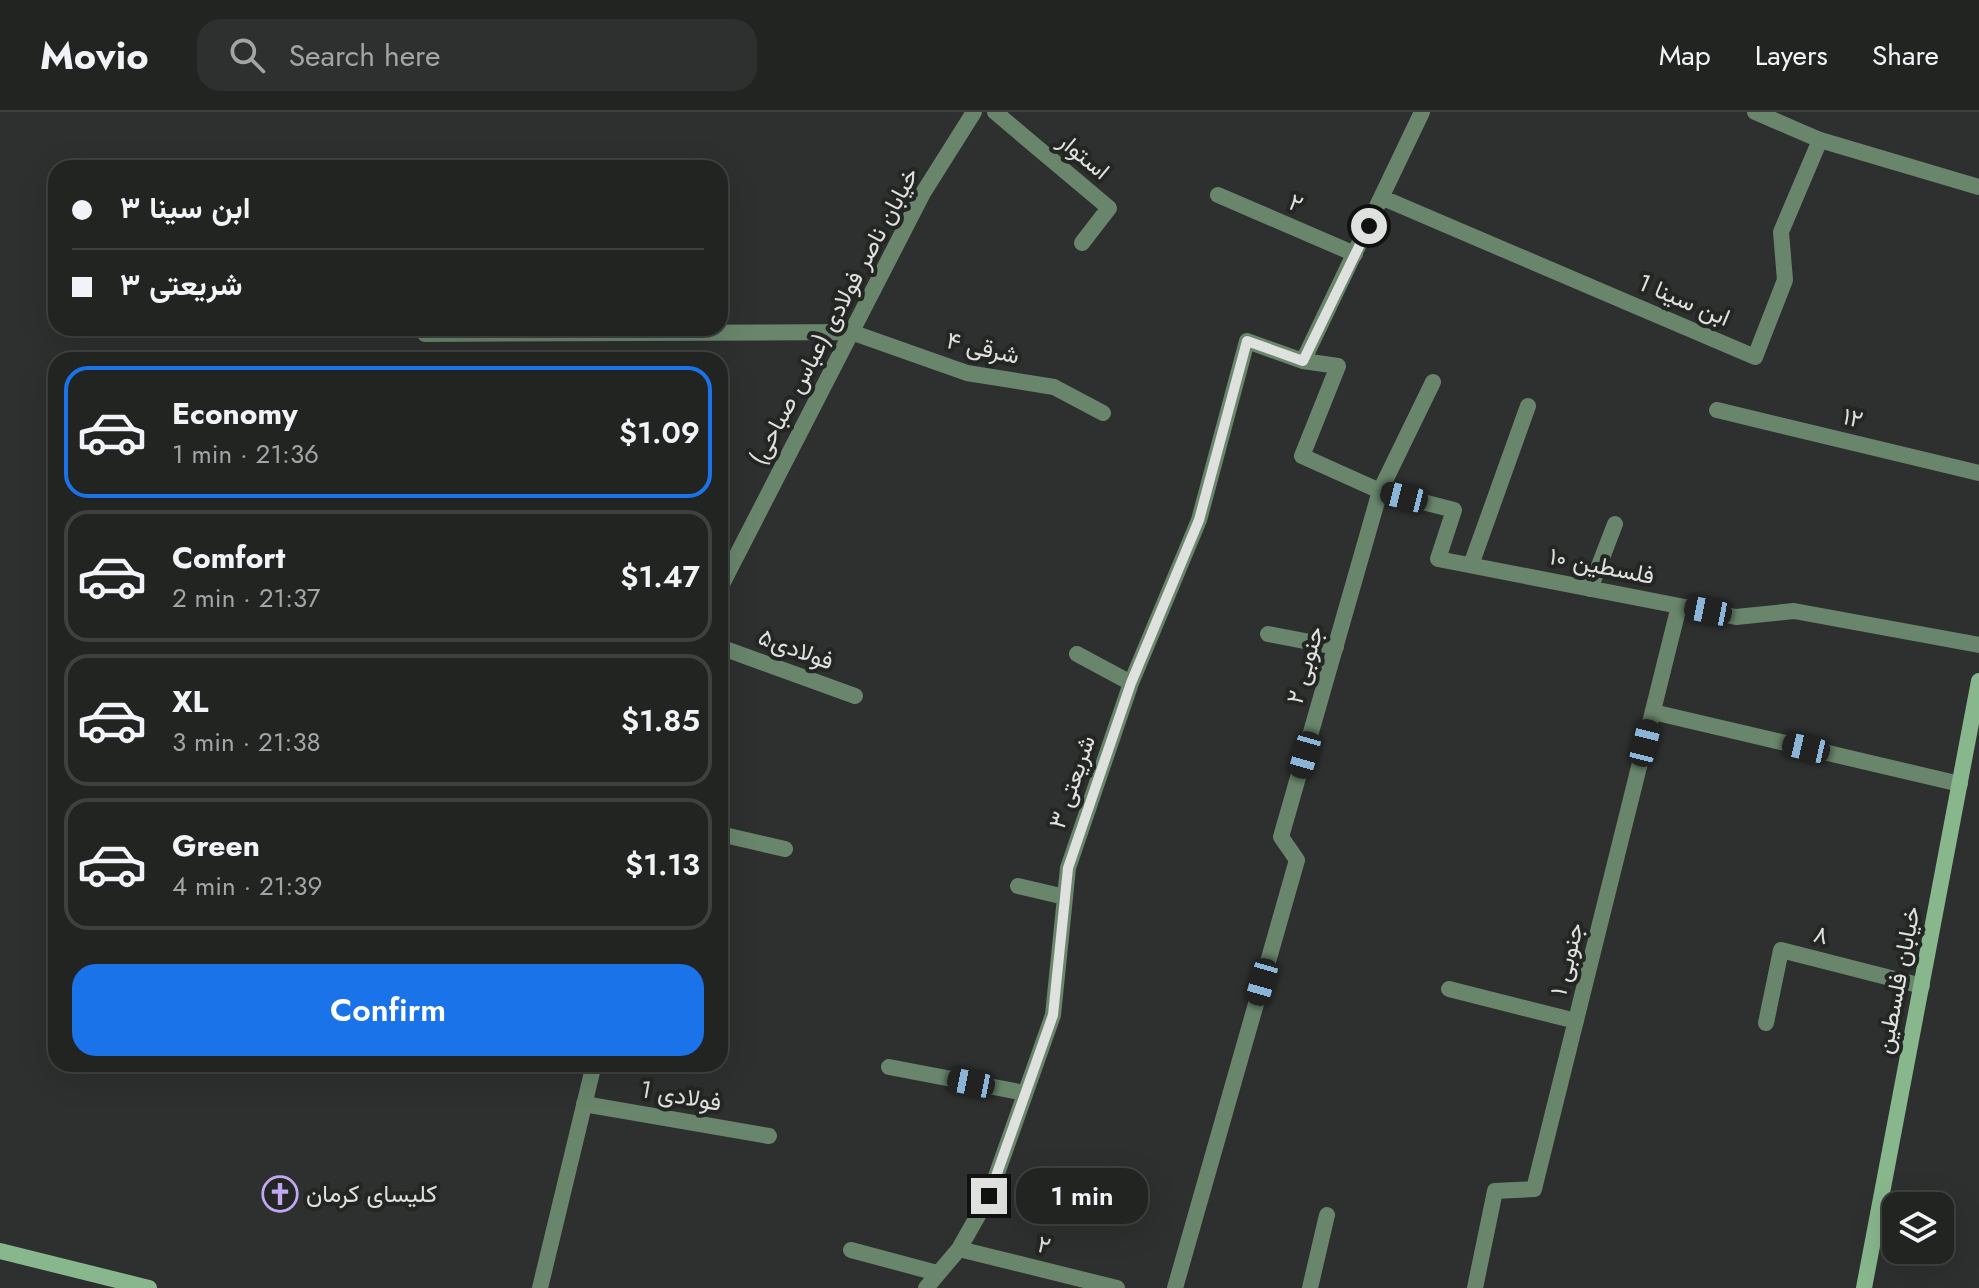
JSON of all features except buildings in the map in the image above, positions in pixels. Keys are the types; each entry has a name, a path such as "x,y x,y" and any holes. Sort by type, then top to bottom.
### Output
{"main road":[{"name":"خیابان فلسطین","path":"1864,1288 1979,681"},
{"path":"0,1251 149,1288"}],"street":[{"name":"خیابان ناصر فولادی (عباس صباحی)","path":"728,572 923,193 974,112"},
{"name":"استوار","path":"995,112 1109,208 1082,243"},
{"path":"1422,112 1303,361 1338,366 1302,456 1380,491 1433,382"},
{"path":"1755,112 1820,140 1979,187"},
{"name":"ابن سینا 1","path":"1383,198 1755,357 1785,280 1781,232 1820,140"},
{"name":"۲","path":"1218,195 1355,254"},
{"name":"۴ شرقی","path":"728,333 851,332 967,373 1054,387 1103,413"},
{"name":"شریعتی ۳","path":"926,1288 959,1249 989,1196 1053,1015 1068,868 1131,683 1199,520 1247,341 1303,361"},
{"path":"1471,565 1528,406"},
{"name":"۱۲","path":"1717,410 1979,473"},
{"name":"فلسطین ۱۰","path":"1380,491 1454,510 1438,559 1736,617 1794,611 1979,645"},
{"name":"۲ جنوبی","path":"1175,1288 1297,860 1281,837 1380,491"},
{"path":"1590,589 1615,524"},
{"name":"۱ جنوبی","path":"1475,1288 1495,1191 1534,1189 1679,606"},
{"path":"1268,634 1336,647"},
{"name":"فولادی۵","path":"728,650 855,696"},
{"path":"1077,654 1131,683"},
{"path":"1653,712 1960,784"},
{"path":"728,836 785,849"},
{"path":"1018,886 1065,897"},
{"name":"۸","path":"1766,1023 1781,950 1922,986"},
{"path":"1449,989 1576,1021"},
{"path":"889,1067 1025,1093"},
{"path":"540,1288 592,1072"},
{"name":"فولادی 1","path":"584,1104 769,1136"},
{"path":"1310,1288 1327,1215"},
{"name":"۲","path":"959,1249 1117,1288"},
{"path":"851,1250 937,1273"}],"place":[{"name":"کلیسای کرمان","path":"280,1194"}],"route":[{"path":"989,1196 1053,1015 1068,868 1131,683 1199,520 1247,341 1303,361 1369,226"}]}
